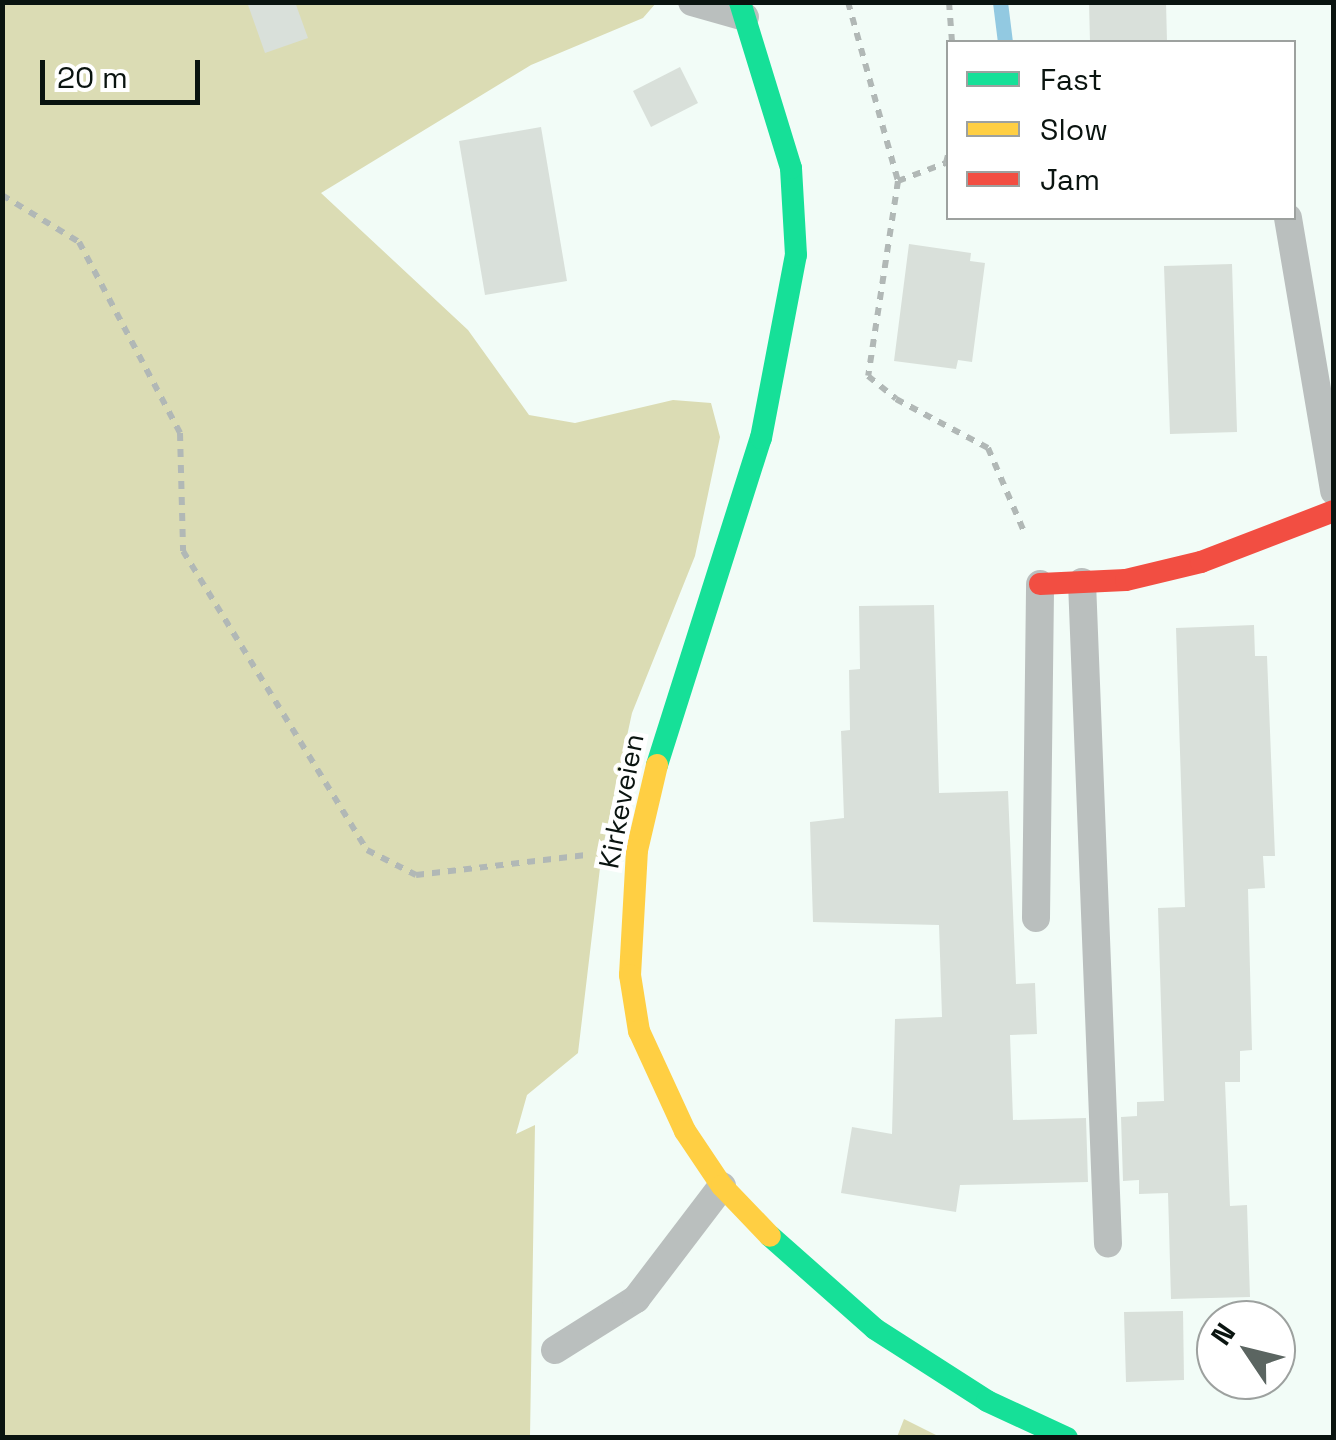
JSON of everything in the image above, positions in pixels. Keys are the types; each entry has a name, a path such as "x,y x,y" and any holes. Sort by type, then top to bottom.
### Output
{"main road":[{"name":"Kirkeveien","path":"742,10 791,168 797,214 791,295 760,438 669,715 636,850 630,974 639,1031 662,1091 722,1186 875,1329 987,1402 1067,1438"},
{"path":"1040,584 1126,580 1201,562 1334,511"}],"lane":[{"path":"692,2 742,10"},
{"path":"1288,220 1334,491"},
{"path":"1082,582 1108,1243"},
{"path":"1036,918 1040,584"},
{"path":"555,1350 636,1299 722,1186"}],"path":[{"path":"848,2 898,181 868,376 896,399 988,448 1016,504 1040,584"},
{"path":"950,2 952,40"},
{"path":"898,181 946,163"},
{"path":"2,195 79,242 180,433 183,552 367,850 416,875 636,850"}],"green space":[{"path":"3,3 656,3 643,18 531,65 321,193 468,330 529,415 575,423 673,400 711,403 720,437 695,556 632,713 602,851 578,1053 527,1095 516,1134 535,1125 530,1437 3,1438"},
{"path":"904,1419 940,1437 897,1437"}],"building":[{"path":"247,2 295,2 308,38 265,53"},
{"path":"1089,2 1166,2 1167,40 1090,40"},
{"path":"680,67 698,103 651,127 633,91"},
{"path":"541,127 567,281 485,295 459,141"},
{"path":"909,244 971,253 970,261 985,263 972,362 958,360 956,369 894,361"},
{"path":"1232,264 1237,432 1170,434 1164,266"},
{"path":"934,605 939,793 1008,791 1016,984 1035,983 1037,1034 1010,1035 1013,1120 1086,1118 1088,1182 960,1185 956,1212 841,1193 852,1127 892,1134 895,1019 942,1017 939,925 813,922 810,822 844,818 841,731 850,730 849,670 860,669 859,606"},
{"path":"1254,625 1255,656 1267,656 1275,856 1263,856 1265,888 1248,889 1252,1050 1240,1051 1240,1082 1225,1082 1230,1206 1247,1205 1250,1297 1171,1299 1168,1193 1139,1194 1139,1180 1123,1181 1121,1117 1137,1116 1137,1102 1164,1101 1158,908 1185,907 1176,628"},
{"path":"1183,1311 1184,1380 1126,1382 1124,1312"}],"waterway":[{"path":"1000,2 1005,40"}],"traffic: fast":[{"path":"657,765 761,438 796,255 791,168 740,2"},
{"path":"770,1236 875,1329 987,1401 1067,1438"}],"traffic: slow":[{"path":"657,765 637,850 630,975 639,1031 685,1131 722,1186 770,1236"}],"traffic: jam":[{"path":"1040,584 1126,580 1201,562 1334,511"}]}
